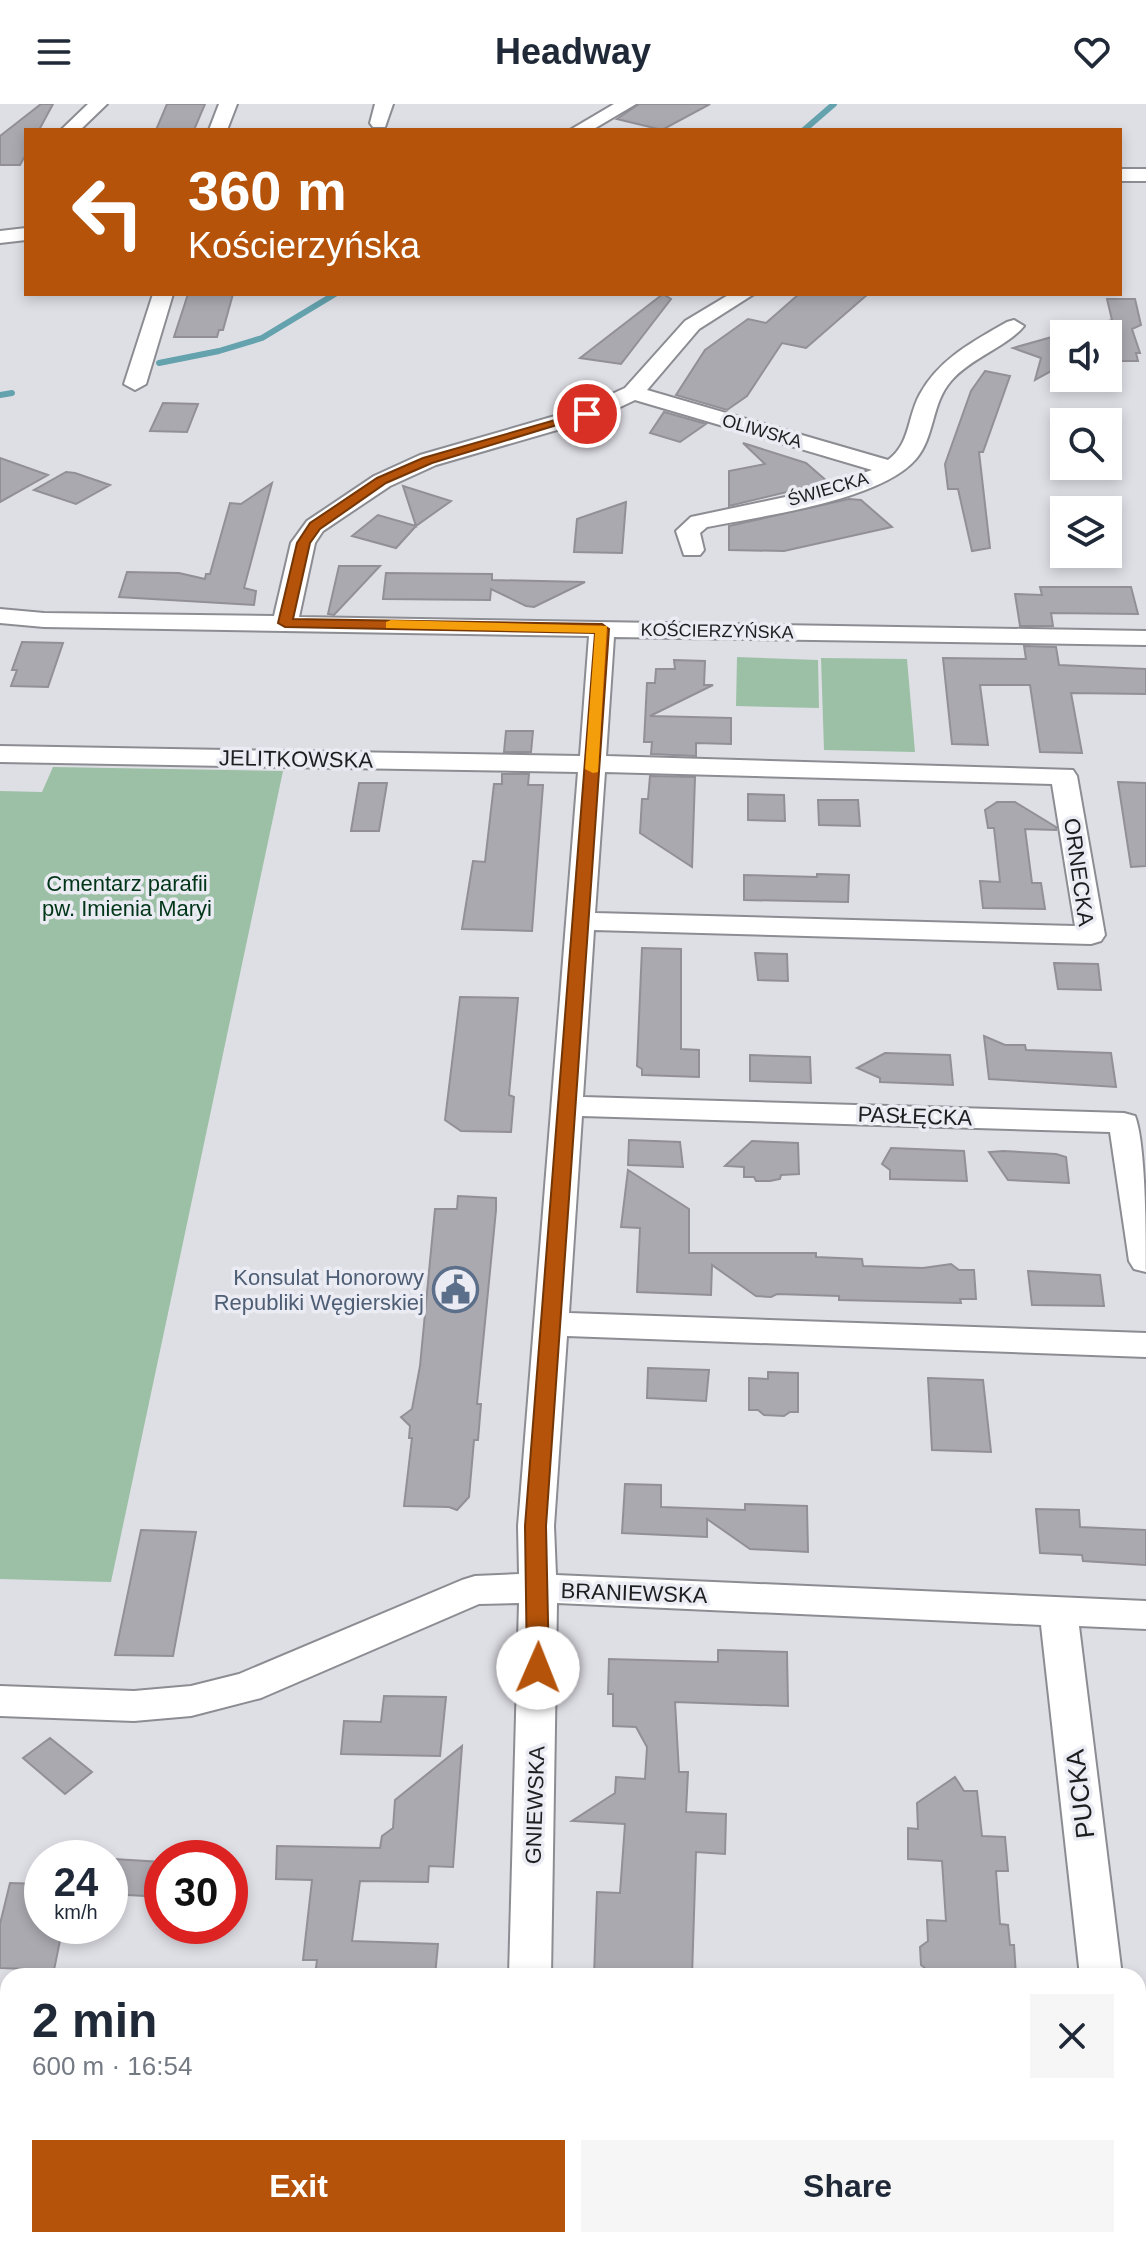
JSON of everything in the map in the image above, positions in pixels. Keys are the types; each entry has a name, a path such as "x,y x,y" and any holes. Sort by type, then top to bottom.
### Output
{"street":[{"path":"72,128 98,104"},
{"path":"219,128 228,104"},
{"path":"379,123 384,104"},
{"path":"583,128 627,104"},
{"path":"1122,175 1146,175"},
{"path":"0,237 24,234"},
{"path":"135,384 162,296"},
{"path":"285,623 303,543 315,526 382,481 428,460 587,414 633,393 692,325 741,296"},
{"name":"ŚWIECKA","path":"692,550 688,531 699,522 850,487 891,468 906,457 914,446 930,394 947,372 1014,326"},
{"name":"OLIWSKA","path":"633,393 891,468"},
{"name":"KOŚCIERZYŃSKA","path":"0,616 44,620 1146,638"},
{"name":"GNIEWSKA","path":"530,1968 539,1638 536,1526 602,629"},
{"name":"JELITKOWSKA","path":"0,754 593,764"},
{"name":"ORNECKA","path":"582,921 1091,935 1064,776 593,764"},
{"name":"PASŁĘCKA","path":"567,1106 1124,1123 1146,1261"},
{"path":"551,1324 1146,1345"},
{"name":"BRANIEWSKA","path":"0,1701 134,1706 191,1701 247,1687 475,1590 537,1588 1146,1615"},
{"name":"PUCKA","path":"1058,1611 1100,1968"}],"green space":[{"path":"737,657 818,660 819,708 736,706"},
{"path":"821,658 907,659 915,752 824,750"},
{"name":"Cmentarz parafii pw. Imienia Maryi","path":"53,767 283,771 111,1582 0,1579 0,791 42,792"}],"building":[{"path":"41,104 53,104 40,128 24,128 24,158 20,165 0,165 0,136"},
{"path":"167,104 205,104 195,128 157,128"},
{"path":"639,104 710,104 666,128 617,119"},
{"path":"187,296 232,296 223,330 219,330 217,337 174,337"},
{"path":"660,296 671,299 621,364 580,358"},
{"path":"797,296 866,296 806,348 782,343 747,396 727,410 676,395 705,350 748,319 766,323"},
{"path":"1107,299 1135,299 1141,325 1132,329 1140,353 1136,353 1138,361 1122,361 1122,320 1112,320"},
{"path":"1050,338 1050,372 1035,380 1041,358 1013,348"},
{"path":"985,371 1010,376 983,452 979,452 990,548 972,551 958,489 948,489 945,464 971,391"},
{"path":"163,403 198,404 187,432 150,431"},
{"path":"664,412 706,424 680,442 650,433"},
{"path":"743,443 806,463 828,482 729,506 729,471 765,464"},
{"path":"0,458 48,475 0,502"},
{"path":"66,472 110,485 76,504 34,490"},
{"path":"272,483 244,588 256,591 254,605 119,597 127,572 179,573 205,579 206,574 210,574 230,503 241,504"},
{"path":"403,486 451,501 416,526"},
{"path":"849,499 861,500 892,527 784,551 729,550 729,526"},
{"path":"626,502 622,553 574,552 577,519"},
{"path":"378,515 416,526 396,548 352,536"},
{"path":"339,566 380,566 334,615 328,614"},
{"path":"386,573 492,574 492,580 585,582 534,607 491,589 490,600 383,599"},
{"path":"1040,587 1131,587 1138,614 1051,613 1053,626 1020,626 1015,594 1042,595"},
{"path":"22,642 63,643 48,687 11,686 17,670 12,670"},
{"path":"1024,646 1056,647 1059,665 1146,669 1146,694 1071,693 1082,753 1040,752 1030,685 980,685 988,745 952,744 943,658 1026,659"},
{"path":"674,660 705,661 704,685 713,685 650,716 731,718 731,744 696,743 696,756 651,754 652,742 644,742 647,683 655,683 656,669 675,669"},
{"path":"506,731 533,731 531,752 504,752"},
{"path":"502,774 529,774 528,785 543,785 532,931 462,929 473,861 485,862 494,784 502,784"},
{"path":"650,776 695,777 692,867 640,833 642,799 648,799"},
{"path":"1118,782 1146,783 1146,866 1131,867"},
{"path":"359,783 387,783 379,831 351,831"},
{"path":"748,794 784,795 785,821 748,820"},
{"path":"818,800 858,800 860,826 819,825"},
{"path":"997,802 1015,802 1056,827 1056,830 1025,829 1032,883 1041,883 1045,909 983,908 980,881 1000,882 994,828 988,828 985,810"},
{"path":"817,874 849,875 848,902 744,900 744,875 817,877"},
{"path":"642,948 681,949 681,1049 699,1050 699,1077 642,1075 642,1069 637,1066"},
{"path":"755,953 787,954 788,981 758,980"},
{"path":"1054,963 1098,964 1101,990 1058,989"},
{"path":"460,997 518,998 509,1095 514,1097 511,1132 461,1131 445,1120"},
{"path":"984,1036 1005,1045 1025,1045 1026,1050 1111,1053 1116,1087 989,1079"},
{"path":"885,1053 950,1055 953,1085 880,1082 880,1078 857,1068"},
{"path":"750,1055 810,1057 811,1083 750,1081"},
{"path":"629,1140 680,1142 683,1167 628,1165"},
{"path":"752,1141 798,1143 799,1174 756,1181 754,1177 744,1177 744,1167 725,1166"},
{"path":"891,1148 964,1151 967,1181 890,1179 890,1170 882,1164"},
{"path":"989,1152 1066,1157 1069,1183 1008,1180"},
{"path":"628,1170 689,1209 689,1253 816,1253 816,1257 862,1259 863,1266 923,1268 951,1264 959,1270 974,1270 976,1299 960,1299 961,1303 839,1300 839,1296 756,1296 712,1265 711,1295 637,1292 640,1228 621,1227"},
{"path":"458,1196 496,1198 477,1404 481,1404 478,1440 474,1440 469,1497 457,1510 404,1506 412,1438 409,1438 410,1426 401,1417 412,1409 420,1366 435,1209 457,1209"},
{"path":"1028,1271 1100,1275 1104,1306 1032,1305"},
{"path":"648,1368 709,1370 706,1401 647,1398"},
{"path":"768,1372 798,1373 798,1412 784,1416 749,1410 749,1378 768,1379"},
{"path":"928,1378 983,1380 991,1452 932,1450"},
{"path":"625,1484 661,1485 661,1507 745,1510 745,1504 807,1506 808,1552 750,1549 707,1519 707,1537 622,1533"},
{"path":"1036,1509 1079,1510 1080,1527 1146,1530 1146,1565 1083,1561 1082,1555 1040,1553"},
{"path":"141,1530 196,1532 173,1656 115,1655"},
{"path":"718,1650 787,1652 788,1706 675,1702 679,1772 688,1772 686,1812 726,1814 725,1854 696,1852 692,1968 594,1968 597,1892 620,1893 625,1824 572,1821 615,1793 616,1777 645,1779 647,1747 636,1727 613,1726 613,1694 608,1694 609,1659 718,1662"},
{"path":"384,1696 446,1697 440,1756 341,1754 344,1721 381,1722"},
{"path":"50,1738 92,1772 65,1794 23,1758"},
{"path":"462,1746 453,1867 429,1866 428,1882 360,1881 352,1941 438,1944 436,1968 316,1968 317,1960 303,1960 312,1880 276,1879 277,1846 380,1848 382,1836 393,1828 395,1800"},
{"path":"955,1777 964,1791 977,1791 982,1836 1005,1837 1008,1871 996,1871 1000,1924 1008,1925 1010,1945 1014,1945 1015,1968 925,1968 921,1965 920,1947 928,1941 927,1920 946,1921 942,1861 908,1859 908,1828 918,1829 917,1803"},
{"path":"128,1860 144,1861 144,1896 128,1895"},
{"path":"10,1883 24,1883 24,1944 59,1944 54,1968 0,1968 0,1924"}],"waterway":[{"path":"806,128 834,104"},
{"path":"159,363 219,351 262,338 332,296"},
{"path":"0,395 12,393"}],"slow traffic":[{"path":"391,625 602,629 593,769"}],"place":[{"name":"Konsulat Honorowy Republiki Węgierskiej","path":"455,1290"}],"route":[{"path":"538,1668 536,1526 602,629 285,623 303,543 315,526 382,481 428,460 587,414"}]}
